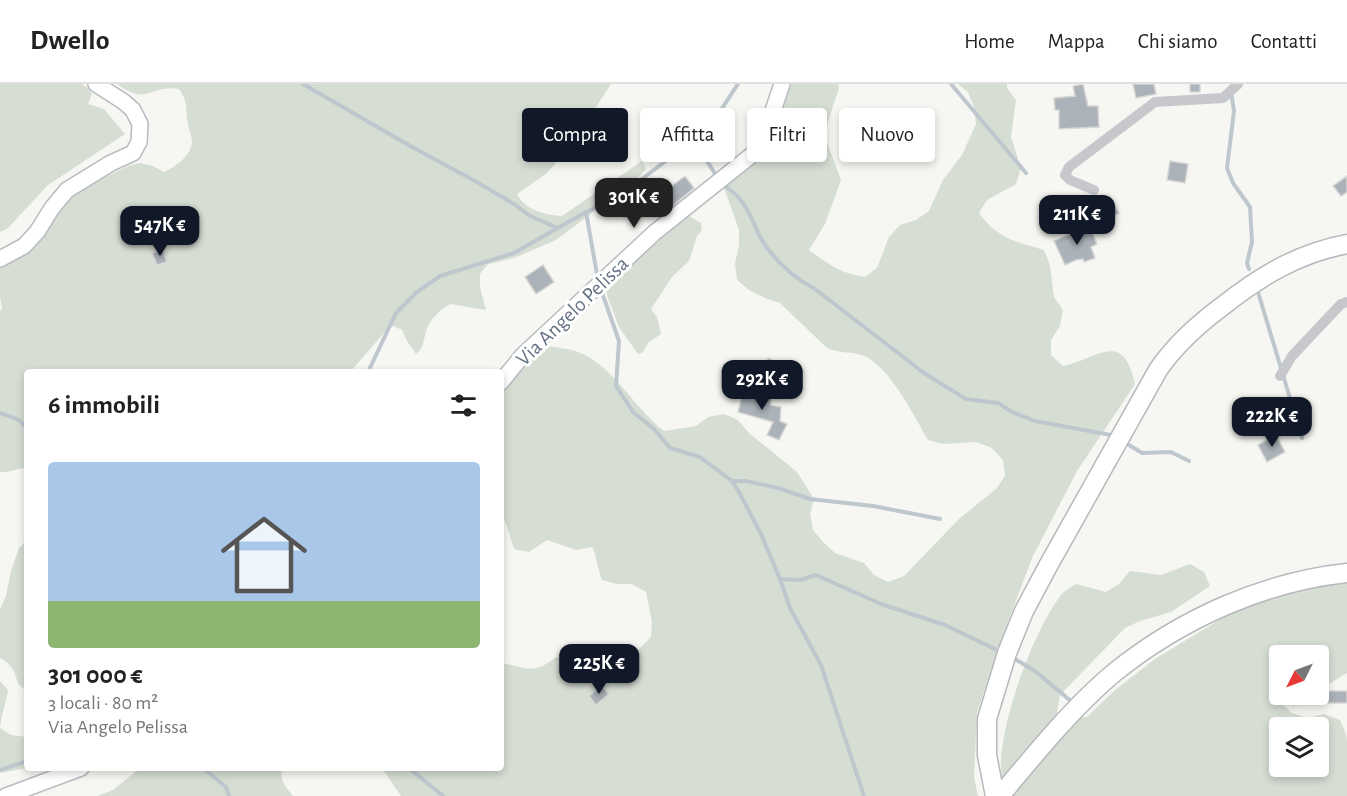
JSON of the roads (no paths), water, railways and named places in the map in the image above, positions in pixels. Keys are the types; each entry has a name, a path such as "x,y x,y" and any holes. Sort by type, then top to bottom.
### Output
{"highway":[{"path":"995,796 987,755 987,719 1007,653 1024,611 1048,566 1158,370 1196,326 1253,282 1300,257 1325,248 1347,244"},
{"path":"1000,796 1080,706 1114,674 1166,636 1212,611 1270,589 1307,578 1347,573"}],"street":[{"path":"0,259 24,246 67,190 111,162 133,153 139,142 140,124 133,110 96,84"},
{"name":"Via Angelo Pelissa","path":"504,378 523,355 654,233 753,154 762,142 782,84"},
{"path":"1094,190 1070,180 1065,175 1069,167 1155,102 1223,98 1238,84"},
{"path":"1280,376 1292,356 1341,304 1347,302"},
{"path":"6,796 73,771"}],"waterway":[{"path":"303,84 475,181 530,216 558,228"},
{"path":"369,369 396,313 417,292 440,276 514,253 586,212 618,197 699,136 715,119 738,84"},
{"path":"951,84 1026,173"},
{"path":"1231,92 1234,111 1227,168 1233,183 1250,207 1252,242 1247,263 1249,269"},
{"path":"708,162 717,177"},
{"path":"722,183 742,202 764,244 783,266 924,373 966,399 998,403 1012,412 1035,421 1111,435"},
{"path":"586,212 598,280"},
{"path":"600,287 619,341 616,386 633,412 654,429 670,448 700,457 732,481 740,494 761,534 790,608 821,665 864,796"},
{"path":"1258,292 1302,438"},
{"path":"0,413 17,419 24,425"},
{"path":"1129,445 1142,453 1171,452 1189,461"},
{"path":"732,481 746,481 778,488 810,499 873,506 940,519"},
{"path":"781,579 800,580 816,575 881,604 945,625 995,649"},
{"path":"1015,659 1035,671 1072,702"},
{"path":"0,770 24,762"},
{"path":"207,771 226,787 229,796"},
{"path":"413,771 443,796"}]}
